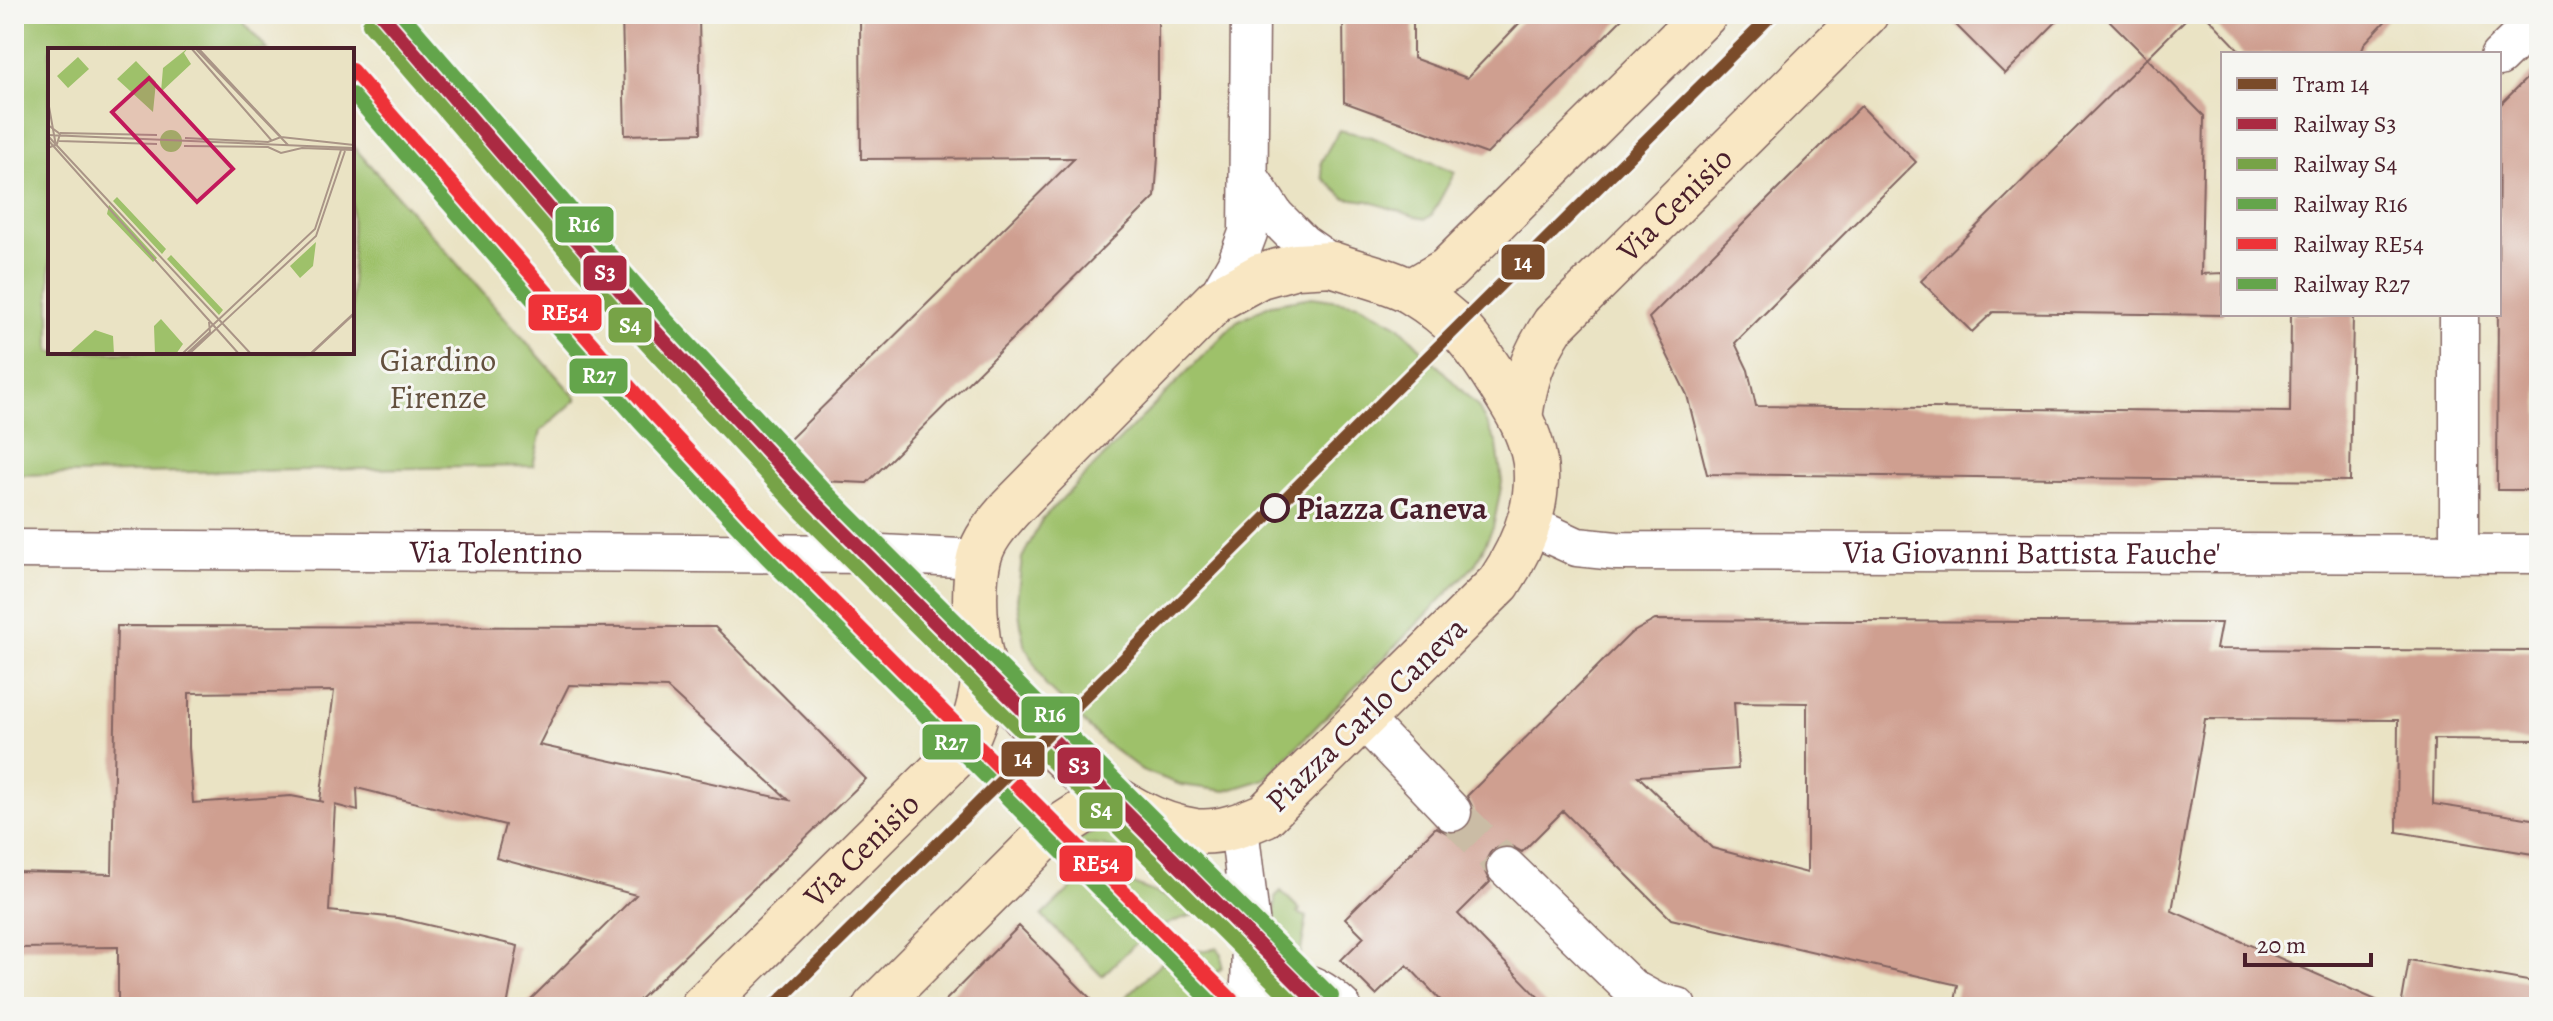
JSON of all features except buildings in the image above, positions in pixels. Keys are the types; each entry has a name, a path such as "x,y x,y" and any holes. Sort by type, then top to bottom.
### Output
{"main road":[{"path":"1411,291 1447,270 1705,14"},
{"name":"Via Cenisio","path":"1520,417 1526,378 1538,349 1554,324 1866,14"},
{"name":"Piazza Carlo Caneva","path":"1332,264 1411,291 1459,326 1472,340 1520,417 1532,447 1536,481 1529,525 1518,555 1499,583 1265,815 1239,827 1197,832 1161,822 1121,802 1057,753 984,670 976,597 979,559 990,532 1216,300 1260,276 1296,266 1332,264"},
{"name":"Via Cenisio","path":"702,1007 960,752 974,727 982,696 984,670"},
{"path":"875,1007 1046,836 1083,812 1121,802"}],"street":[{"path":"1250,14 1250,178"},
{"path":"2501,55 2539,18"},
{"name":"Piazza Carlo Caneva","path":"1250,178 1275,216 1302,243 1332,264"},
{"name":"Piazza Carlo Caneva","path":"1216,300 1236,265 1248,233 1250,178"},
{"path":"2459,316 2459,554"},
{"name":"Via Giovanni Battista Fauche'","path":"1529,525 1577,547 1616,551 2539,554"},
{"name":"Via Tolentino","path":"14,549 866,554 979,559"},
{"path":"1363,719 1452,812"},
{"path":"1239,827 1251,927 1250,995 1301,980 1323,990 1342,1007"},
{"path":"1506,867 1632,989 1656,1002 1677,1007"}],"green space":[{"name":"Giardino Firenze","path":"14,14 236,14 266,48 48,48 48,354 354,354 354,147 577,399 541,431 533,466 14,475"},
{"path":"1339,130 1372,137 1455,172 1431,216 1425,219 1368,201 1345,198 1323,178 1321,162"},
{"path":"1312,297 1359,304 1398,325 1478,407 1497,444 1502,482 1493,528 1475,565 1265,779 1226,791 1181,785 1142,770 1104,742 1046,686 1024,644 1017,599 1022,558 1043,518 1237,321 1271,304"},
{"path":"1098,828 1115,831 1188,867 1195,877 1188,880 1115,849 1069,846"},
{"path":"1092,868 1205,912 1159,928 1102,976 1042,916"},
{"path":"1281,891 1300,910 1297,913 1307,917 1300,956 1280,956 1274,951 1275,897"},
{"path":"1217,948 1222,954 1222,968 1208,979 1208,1007 1132,1007 1124,999 1161,963 1180,954"}],"tunnel":[{"path":"1452,812 1506,867"}],"tram line":[{"name":"14","path":"773,1007 1773,14"}],"rail line":[{"name":"S3","path":"381,14 656,332 814,502 1321,1007"},
{"name":"R16","path":"402,14 668,321 826,491 1332,996"},
{"name":"S4","path":"369,24 644,342 802,513 1298,1007"},
{"name":"RE54","path":"354,72 652,412 777,545 1239,1007"},
{"name":"R27","path":"354,96 640,423 765,556 1216,1007"}],"place":[{"name":"Piazza Caneva","path":"1275,508"}]}
